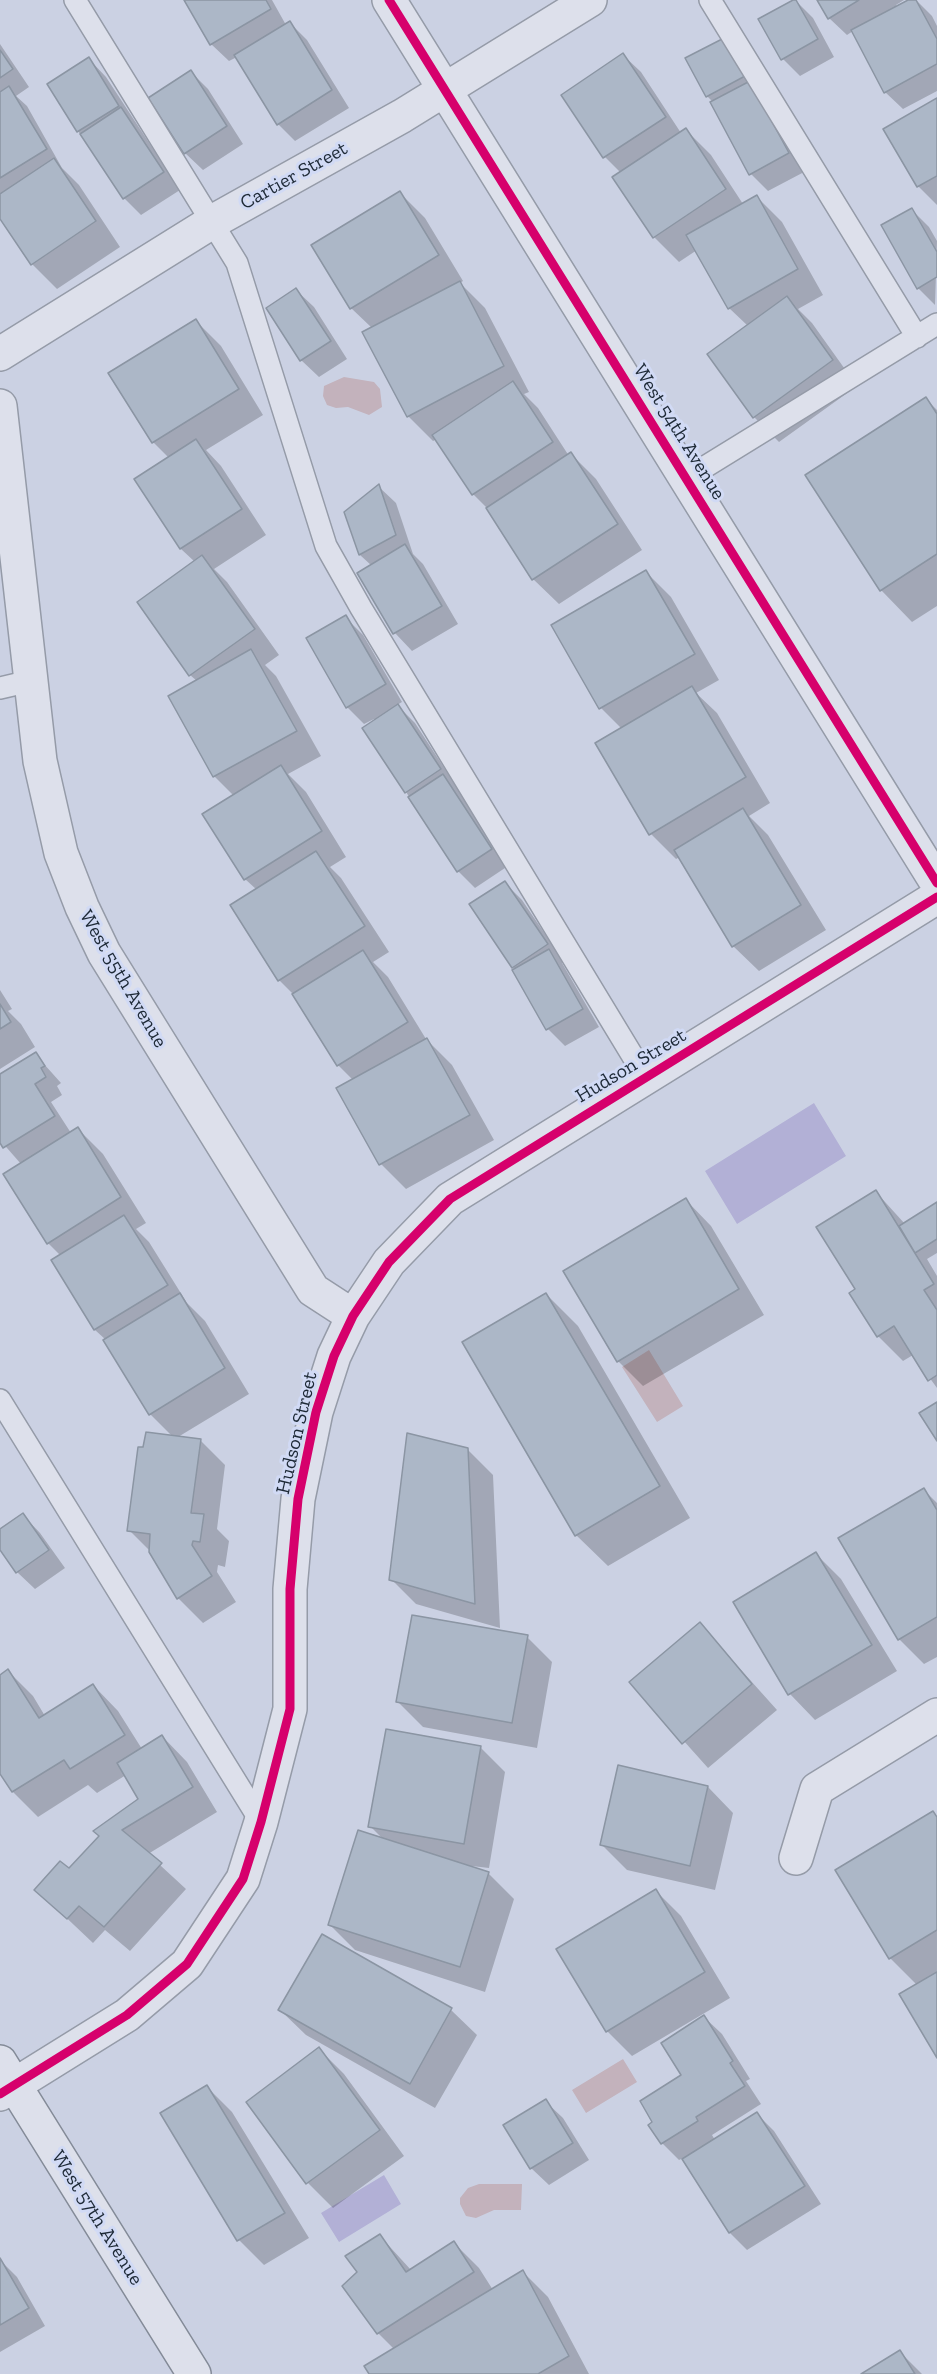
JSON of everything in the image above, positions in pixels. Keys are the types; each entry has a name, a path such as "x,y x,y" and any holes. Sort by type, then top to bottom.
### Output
{"street":[{"name":"West 54th Avenue","path":"389,0 937,883"},
{"name":"Cartier Street","path":"0,354 212,222 445,89 590,0"},
{"name":"West 55th Avenue","path":"0,406 15,685 40,761 61,854 82,908 104,953 313,1290 353,1316"},
{"name":"Hudson Street","path":"5,2080 127,2015 187,1964 243,1880 261,1822 290,1709 290,1589 298,1499 316,1412 334,1356 353,1316 388,1262 450,1199 937,897"},
{"path":"796,1858 817,1789 937,1715"},
{"name":"West 57th Avenue","path":"5,2080 194,2374"}],"lane":[{"path":"75,0 237,263 326,546 361,608 645,1078"},
{"path":"710,0 917,337"},
{"path":"687,478 937,324"},
{"path":"0,1401 261,1822"}],"shaded area":[{"path":"344,377 374,382 380,389 382,407 369,415 348,407 336,408 327,405 323,396 324,386"},
{"path":"814,1103 846,1156 737,1224 705,1171"},
{"path":"649,1350 683,1406 657,1422 622,1367"},
{"path":"623,2059 637,2082 586,2113 572,2090"},
{"path":"384,2175 401,2204 339,2242 321,2213"},
{"path":"479,2184 522,2184 521,2210 494,2210 476,2218 466,2216 460,2204 460,2198 468,2188"}],"building":[{"path":"184,0 266,0 271,9 210,45"},
{"path":"796,0 818,39 781,60 758,19"},
{"path":"817,0 859,0 828,19"},
{"path":"908,0 916,0 937,39 937,64 884,93 851,30"},
{"path":"290,21 332,90 277,125 234,55"},
{"path":"726,37 747,75 706,97 685,58"},
{"path":"0,50 13,69 0,78"},
{"path":"623,53 666,117 603,158 561,95"},
{"path":"89,57 119,106 77,132 47,84"},
{"path":"191,70 227,126 184,154 148,98"},
{"path":"750,81 789,153 749,175 710,102"},
{"path":"9,86 47,149 0,178 0,92"},
{"path":"937,98 937,176 917,187 883,129"},
{"path":"121,107 164,172 123,199 80,134"},
{"path":"686,128 726,189 653,238 612,177"},
{"path":"54,158 96,221 31,265 0,219 0,194"},
{"path":"400,191 439,255 350,309 311,245"},
{"path":"757,195 798,269 728,309 686,235"},
{"path":"912,208 937,252 937,277 917,289 881,225"},
{"path":"460,281 504,366 407,417 362,332"},
{"path":"296,288 331,341 300,361 266,308"},
{"path":"787,296 833,360 753,418 707,354"},
{"path":"196,319 239,389 152,443 108,373"},
{"path":"513,381 553,442 472,495 432,435"},
{"path":"926,397 937,414 937,554 880,591 805,475"},
{"path":"196,439 242,509 180,549 134,479"},
{"path":"571,452 618,524 532,580 486,508"},
{"path":"379,484 396,535 359,555 344,512"},
{"path":"405,544 442,606 393,634 357,573"},
{"path":"202,555 255,629 189,676 137,602"},
{"path":"646,570 695,654 599,709 551,625"},
{"path":"346,615 386,684 346,708 306,638"},
{"path":"251,649 297,731 213,777 168,696"},
{"path":"692,686 746,777 649,835 595,743"},
{"path":"398,704 441,769 405,793 362,728"},
{"path":"281,765 322,831 244,880 202,814"},
{"path":"443,774 492,849 457,872 408,797"},
{"path":"743,808 801,905 732,947 674,850"},
{"path":"316,851 365,926 278,981 230,905"},
{"path":"505,881 548,944 512,968 469,904"},
{"path":"549,949 583,1009 546,1030 512,970"},
{"path":"363,950 408,1022 337,1066 292,994"},
{"path":"0,1004 11,1022 0,1029"},
{"path":"427,1038 470,1115 379,1165 336,1088"},
{"path":"36,1052 45,1066 41,1068 46,1077 35,1084 55,1116 3,1148 0,1143 0,1074"},
{"path":"78,1127 121,1197 47,1244 3,1174"},
{"path":"876,1190 934,1284 924,1290 937,1310 937,1375 928,1381 894,1326 877,1337 849,1293 855,1289 816,1227"},
{"path":"686,1198 739,1289 617,1362 563,1271"},
{"path":"937,1202 937,1239 915,1253 899,1226"},
{"path":"124,1215 168,1285 94,1330 51,1260"},
{"path":"180,1293 225,1368 149,1415 103,1340"},
{"path":"546,1293 660,1486 575,1536 462,1342"},
{"path":"937,1402 937,1441 919,1413"},
{"path":"146,1432 201,1439 191,1513 204,1514 200,1542 193,1541 192,1545 212,1576 177,1599 149,1552 150,1534 127,1531 138,1447 143,1447"},
{"path":"407,1433 468,1448 475,1604 389,1580"},
{"path":"924,1488 937,1510 937,1617 898,1640 838,1538"},
{"path":"23,1513 49,1550 16,1573 0,1550 0,1529"},
{"path":"816,1552 872,1645 788,1695 733,1602"},
{"path":"412,1615 528,1635 512,1723 396,1702"},
{"path":"700,1622 752,1684 682,1744 629,1682"},
{"path":"8,1669 39,1718 93,1684 125,1735 70,1769 64,1760 12,1792 0,1774 0,1675"},
{"path":"386,1729 481,1746 464,1844 368,1827"},
{"path":"162,1735 193,1787 122,1830 162,1863 104,1927 79,1906 67,1919 34,1890 60,1861 69,1868 99,1836 93,1831 138,1799 117,1763"},
{"path":"618,1765 708,1786 690,1866 600,1845"},
{"path":"933,1811 937,1817 937,1930 889,1959 835,1870"},
{"path":"358,1830 489,1872 460,1967 328,1925"},
{"path":"656,1889 705,1972 606,2032 556,1949"},
{"path":"322,1934 452,2008 410,2084 278,2010"},
{"path":"937,1972 937,2058 899,1994"},
{"path":"704,2015 733,2061 730,2063 745,2086 696,2117 698,2121 661,2144 648,2125 652,2122 640,2101 681,2075 661,2043"},
{"path":"319,2047 380,2130 306,2184 246,2102"},
{"path":"207,2085 285,2213 237,2241 160,2113"},
{"path":"546,2099 573,2143 530,2169 503,2125"},
{"path":"757,2112 805,2186 729,2233 682,2159"},
{"path":"380,2234 406,2272 454,2241 474,2272 377,2334 342,2286 357,2272 345,2256"},
{"path":"0,2258 29,2308 0,2325"},
{"path":"523,2270 569,2356 538,2374 369,2374 364,2366"},
{"path":"900,2350 915,2374 861,2374"}],"cycle path":[{"path":"389,0 937,883"},
{"path":"0,2094 127,2015 187,1964 243,1879 261,1822 290,1709 290,1589 298,1499 316,1412 334,1356 353,1316 389,1262 450,1199 937,897"}]}
